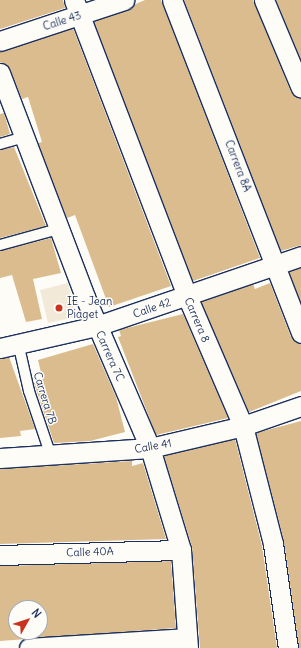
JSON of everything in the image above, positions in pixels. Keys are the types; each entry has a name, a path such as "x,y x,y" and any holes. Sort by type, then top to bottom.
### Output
{"street":[{"name":"Calle 43","path":"0,41 77,7 124,0"},
{"name":"Carrera 8A","path":"172,0 301,333"},
{"path":"264,0 301,88"},
{"name":"Carrera 8","path":"77,7 187,296 243,426 273,544 288,648"},
{"name":"Carrera 7C","path":"0,73 58,229 97,326 150,448 181,550 188,643"},
{"name":"Calle 42","path":"0,348 19,347 97,326 301,256"},
{"name":"Calle 41","path":"0,458 51,456 150,448 243,426 301,406"},
{"name":"Calle 40A","path":"0,555 181,550"},
{"path":"29,648 188,643"}],"lane":[{"path":"0,144 25,137"},
{"path":"0,245 58,229"},
{"name":"Carrera 7B","path":"19,347 29,391 51,456"}],"shaded area":[{"name":"IE - Jean Piaget","path":"68,283 76,317 48,323 40,290"}],"building":[{"path":"0,0 63,0 65,8 0,29"},
{"path":"145,0 161,0 260,258 193,281 94,22"},
{"path":"184,0 253,0 291,92 301,99 301,245 281,251"},
{"path":"276,0 301,0 301,60"},
{"path":"73,28 171,286 109,307 75,215 67,218 38,143 42,142 28,97 22,99 10,69 0,62 0,52"},
{"path":"4,113 10,134 0,137 0,114"},
{"path":"14,147 46,226 0,238 0,150"},
{"path":"51,238 61,273 33,279 42,319 26,322 12,275 0,278 0,251"},
{"path":"301,268 301,303 289,272"},
{"path":"270,283 291,337 301,344 301,391 249,412 201,302 253,284 255,289"},
{"path":"183,314 228,418 156,435 118,337 121,336 119,330"},
{"path":"93,344 116,397 125,432 90,441 54,443 34,383 43,381 38,360"},
{"path":"9,357 35,429 20,431 21,436 0,438 0,359"},
{"path":"301,421 301,648 299,648 284,541 256,433"},
{"path":"235,439 262,546 277,648 200,648 192,547 164,456"},
{"path":"132,461 132,466 143,463 166,539 0,544 0,469"},
{"path":"171,561 176,628 48,637 48,600 8,600 8,640 14,640 0,641 0,566"}],"place":[{"name":"IE - Jean Piaget","path":"59,308"}]}
